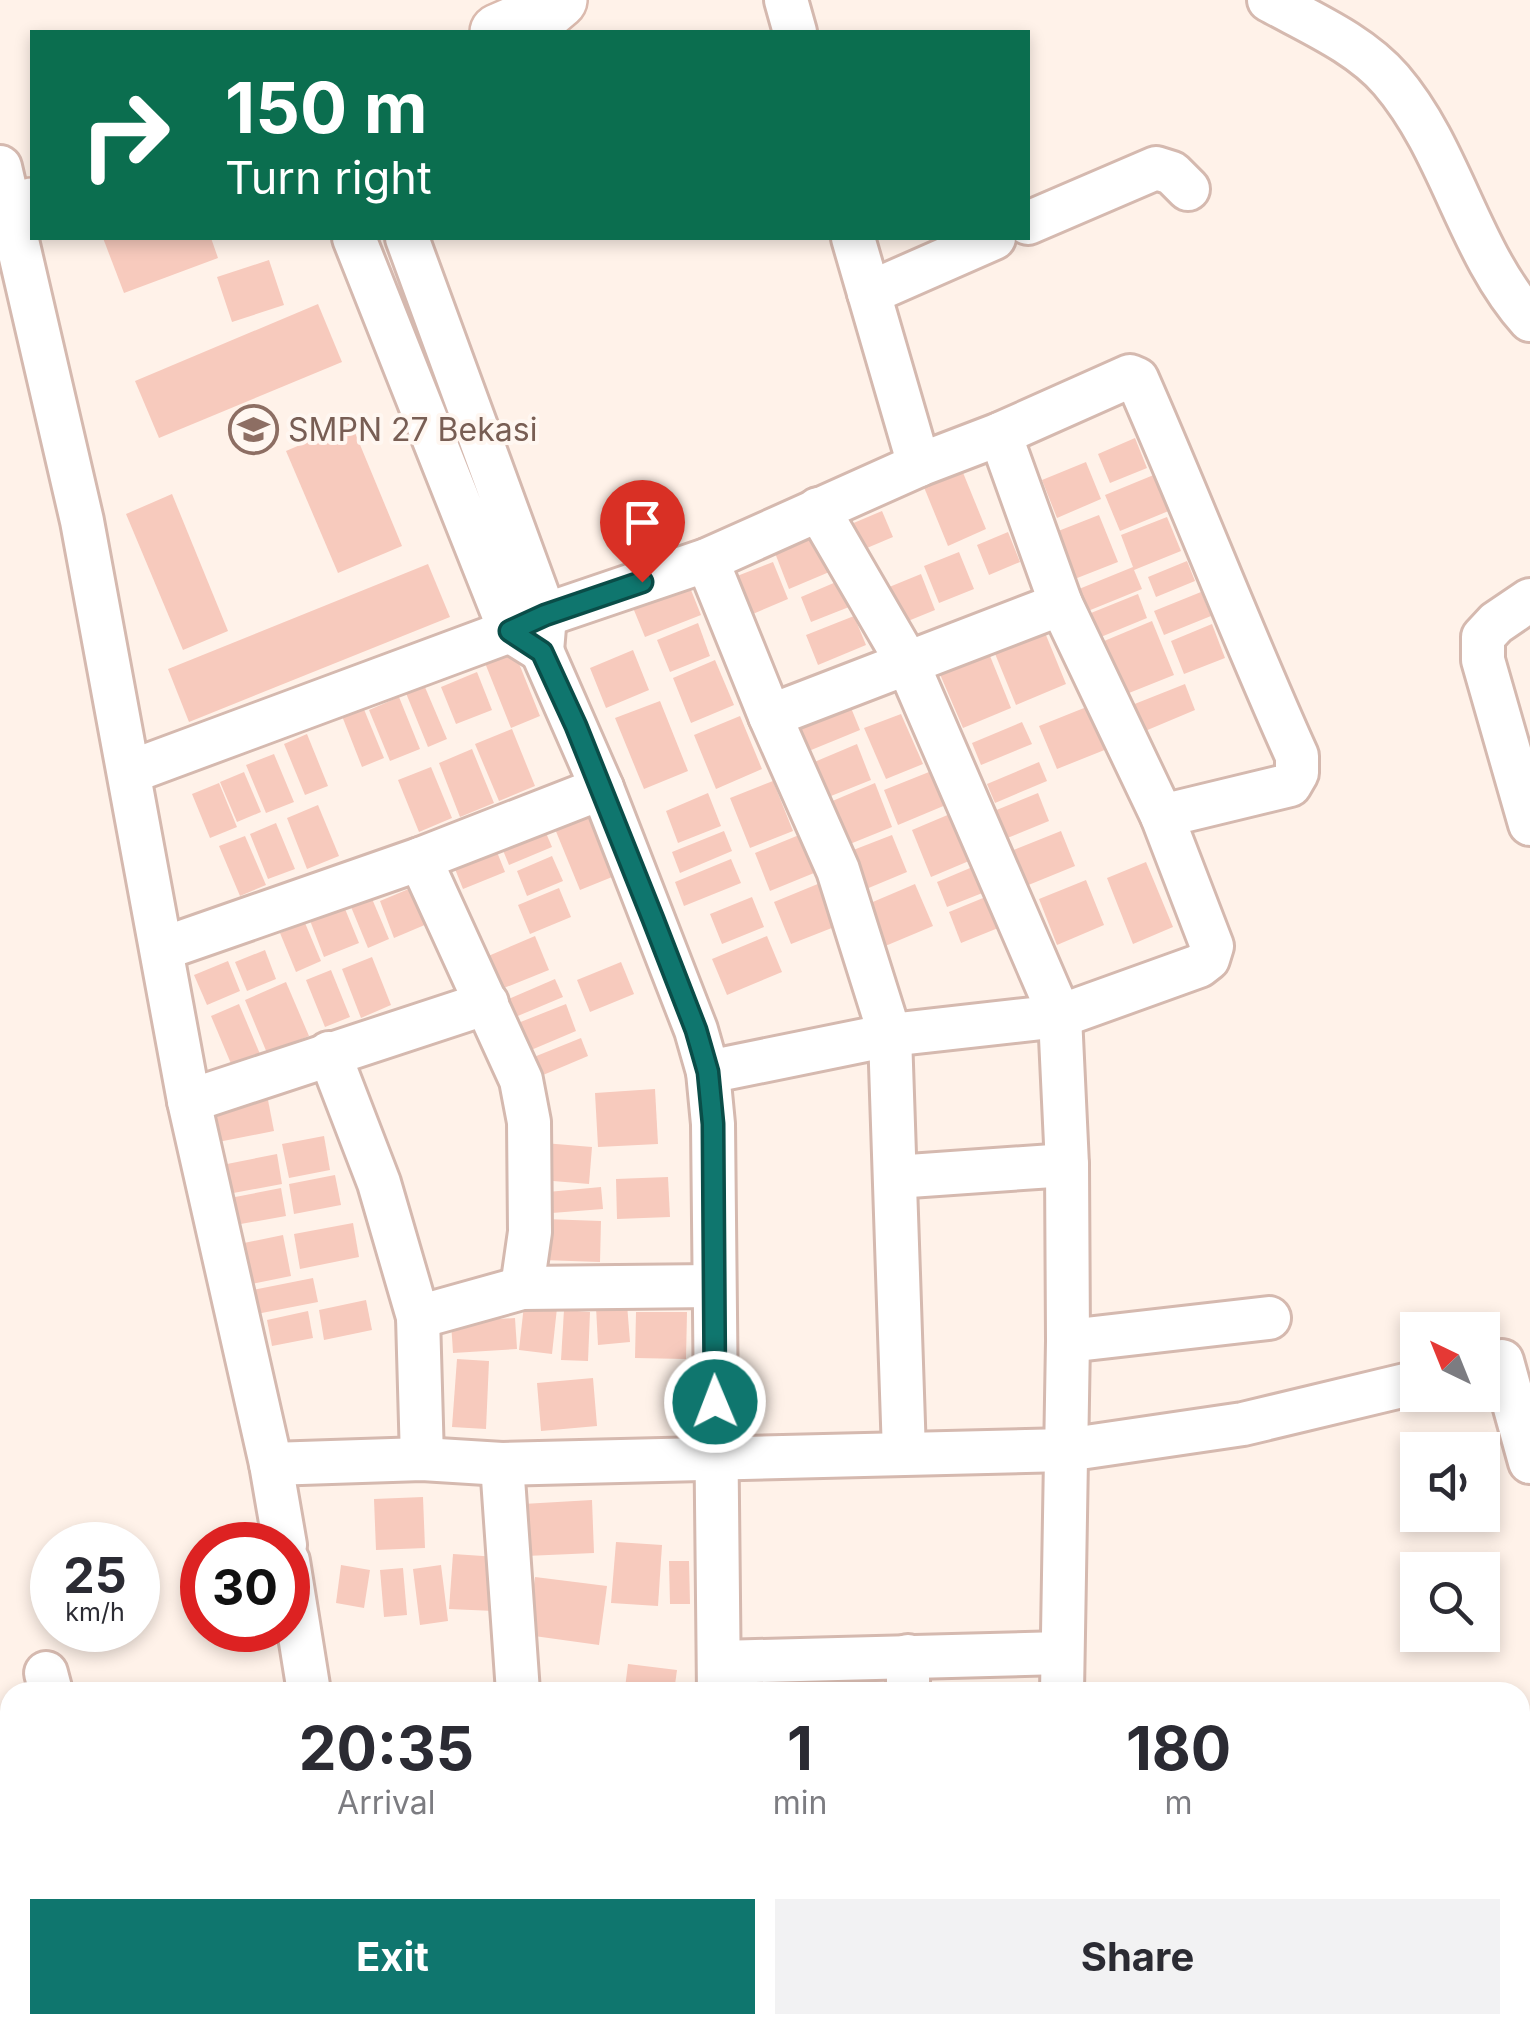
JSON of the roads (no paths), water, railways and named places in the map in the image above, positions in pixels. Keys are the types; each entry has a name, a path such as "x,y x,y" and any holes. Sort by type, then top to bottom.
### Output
{"street":[{"path":"503,30 546,11 559,0"},
{"path":"786,0 794,30"},
{"path":"1269,0 1327,31 1388,76 1410,104 1480,242 1516,304 1530,320"},
{"path":"1030,222 1156,168 1172,173 1188,189"},
{"path":"11,200 82,521 189,1101 281,1522"},
{"path":"355,240 602,788 696,1030 708,1072 713,1124 719,1677 1062,1673 1068,1341 1067,1166 1060,1016 908,662 818,509"},
{"path":"408,240 532,632"},
{"path":"854,240 919,465"},
{"path":"869,293 989,240"},
{"path":"130,772 532,632 708,560 1130,376 1137,380 1297,756 1297,773 1290,785 1162,816"},
{"path":"708,1072 890,1036 1060,1016 1199,966 1208,959 1212,946 1162,816 1061,604 1000,434"},
{"path":"708,560 770,716 838,870 890,1036 904,1453"},
{"path":"1530,600 1482,637 1483,660 1530,824"},
{"path":"770,716 1061,604"},
{"path":"162,949 420,859 602,788"},
{"path":"420,859 521,1080 529,1122 530,1232 522,1288"},
{"path":"189,1101 487,1003"},
{"path":"329,1053 380,1183 418,1317 422,1459"},
{"path":"895,1177 1067,1166"},
{"path":"418,1317 522,1288 714,1286"},
{"path":"1068,1341 1268,1318"},
{"path":"1505,1361 1530,1462"},
{"path":"271,1464 422,1459 502,1464 1066,1450 1243,1424 1400,1386"},
{"path":"502,1464 517,1682"},
{"path":"303,1652 308,1682"}],"place":[{"name":"SMPN 27 Bekasi","path":"253,429"}]}
